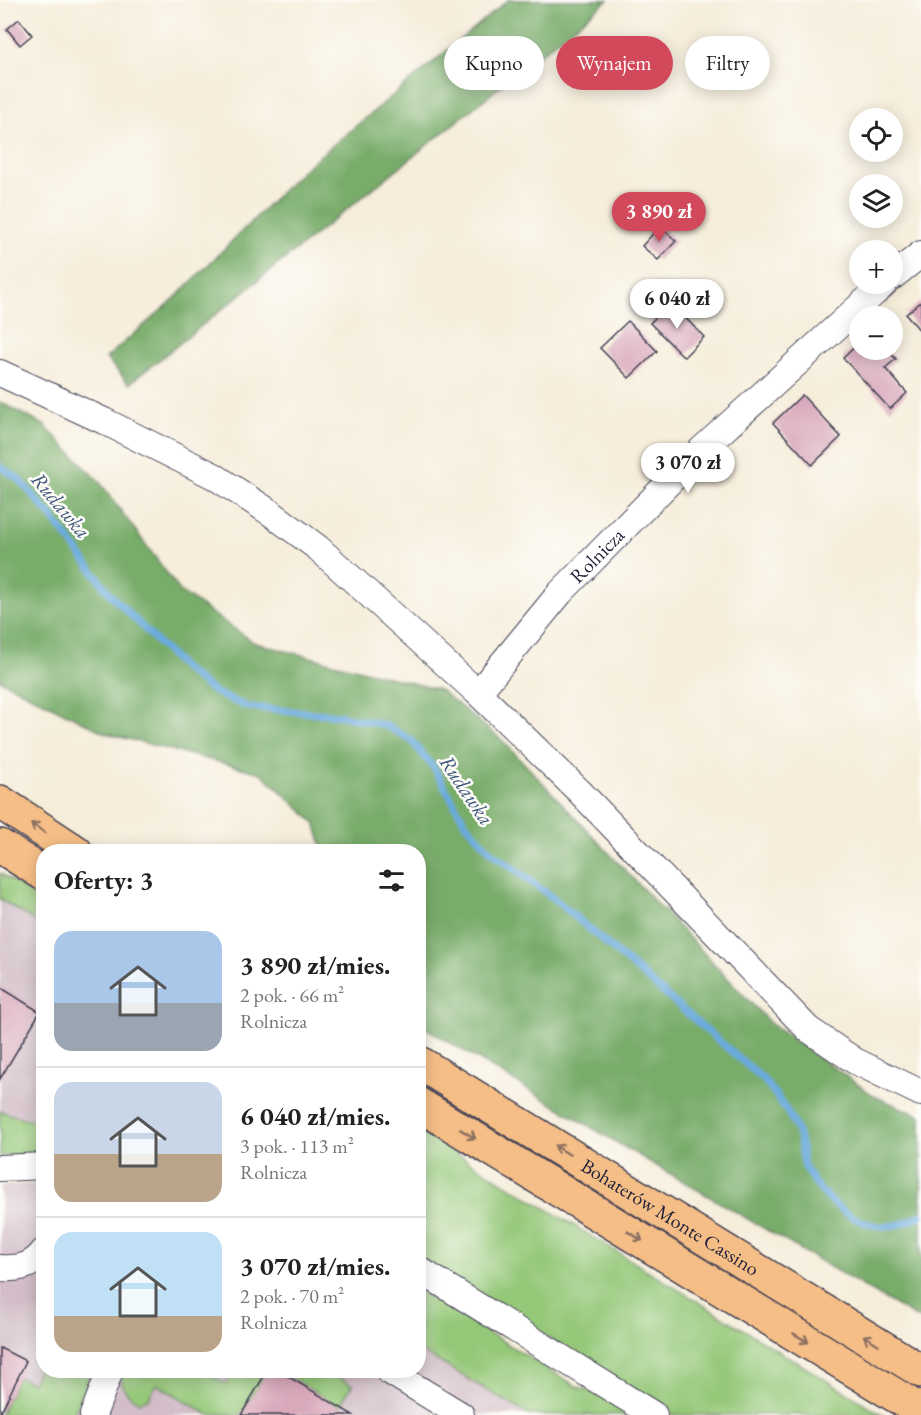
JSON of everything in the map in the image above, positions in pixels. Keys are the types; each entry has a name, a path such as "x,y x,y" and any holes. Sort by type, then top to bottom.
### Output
{"highway":[{"path":"0,802 64,844"},
{"path":"0,846 36,869"},
{"name":"Bohaterów Monte Cassino","path":"426,1067 921,1371"},
{"name":"Bohaterów Monte Cassino","path":"426,1109 921,1411"}],"street":[{"path":"903,268 921,254"},
{"name":"Rolnicza","path":"478,693 560,593 700,451 873,294"},
{"path":"0,373 104,421 214,476 271,513 318,548 478,693 579,791 808,1029 855,1061 921,1093"},
{"path":"0,1168 36,1166"},
{"path":"0,1268 21,1268 32,1264 36,1260"},
{"path":"426,1274 654,1415"},
{"path":"93,1415 107,1378"},
{"path":"400,1378 461,1415"}],"shaded area":[{"path":"0,899 36,922 36,1122 0,1111"},
{"path":"33,1184 36,1187 36,1378 426,1378 426,1325 573,1415 0,1415 0,1186"}],"green space":[{"path":"508,0 608,0 563,36 556,36 556,42 544,51 544,36 465,36"},
{"path":"444,53 444,90 496,90 129,384 106,358 173,300 304,169"},
{"path":"0,402 44,425 99,481 180,591 255,643 440,690 502,740 770,1023 876,1097 921,1116 921,1320 426,1028 426,844 322,844 315,823 261,773 105,733 0,680"},
{"path":"0,873 36,896 36,922 0,899"},
{"path":"0,1111 36,1122 36,1154 0,1156"},
{"path":"426,1135 883,1415 671,1415 426,1261"},
{"path":"426,1294 576,1386 593,1392 633,1415 529,1415 426,1354"},
{"path":"36,1374 36,1378 88,1378 74,1415 0,1415 18,1377 32,1383"},
{"path":"122,1378 215,1378 226,1384 230,1378 263,1378 241,1415 209,1415 157,1384 148,1399 140,1402 125,1390"},
{"path":"291,1378 340,1378 352,1385 339,1407"}],"building":[{"path":"19,19 32,35 20,45 7,29"},
{"path":"660,226 676,241 658,260 642,246"},
{"path":"921,302 921,332 906,314"},
{"path":"671,303 704,337 684,357 650,323"},
{"path":"628,321 657,351 629,378 600,348"},
{"path":"849,352 849,360 895,360 885,368 907,393 890,409 843,358"},
{"path":"802,395 841,437 812,465 773,423"},
{"path":"0,987 36,1010 36,1019 0,1079"},
{"path":"0,1348 26,1361 0,1414"},
{"path":"263,1378 291,1378 353,1415 241,1415"}],"waterway":[{"name":"Rudawka","path":"0,467 19,479 52,517 111,595 184,669 214,692 247,707 337,715 385,725 411,740 434,768 464,821 490,851 557,901 762,1078 792,1120 800,1140 805,1167 814,1183 827,1197 848,1214 871,1224 895,1225 908,1222 921,1215"}]}
